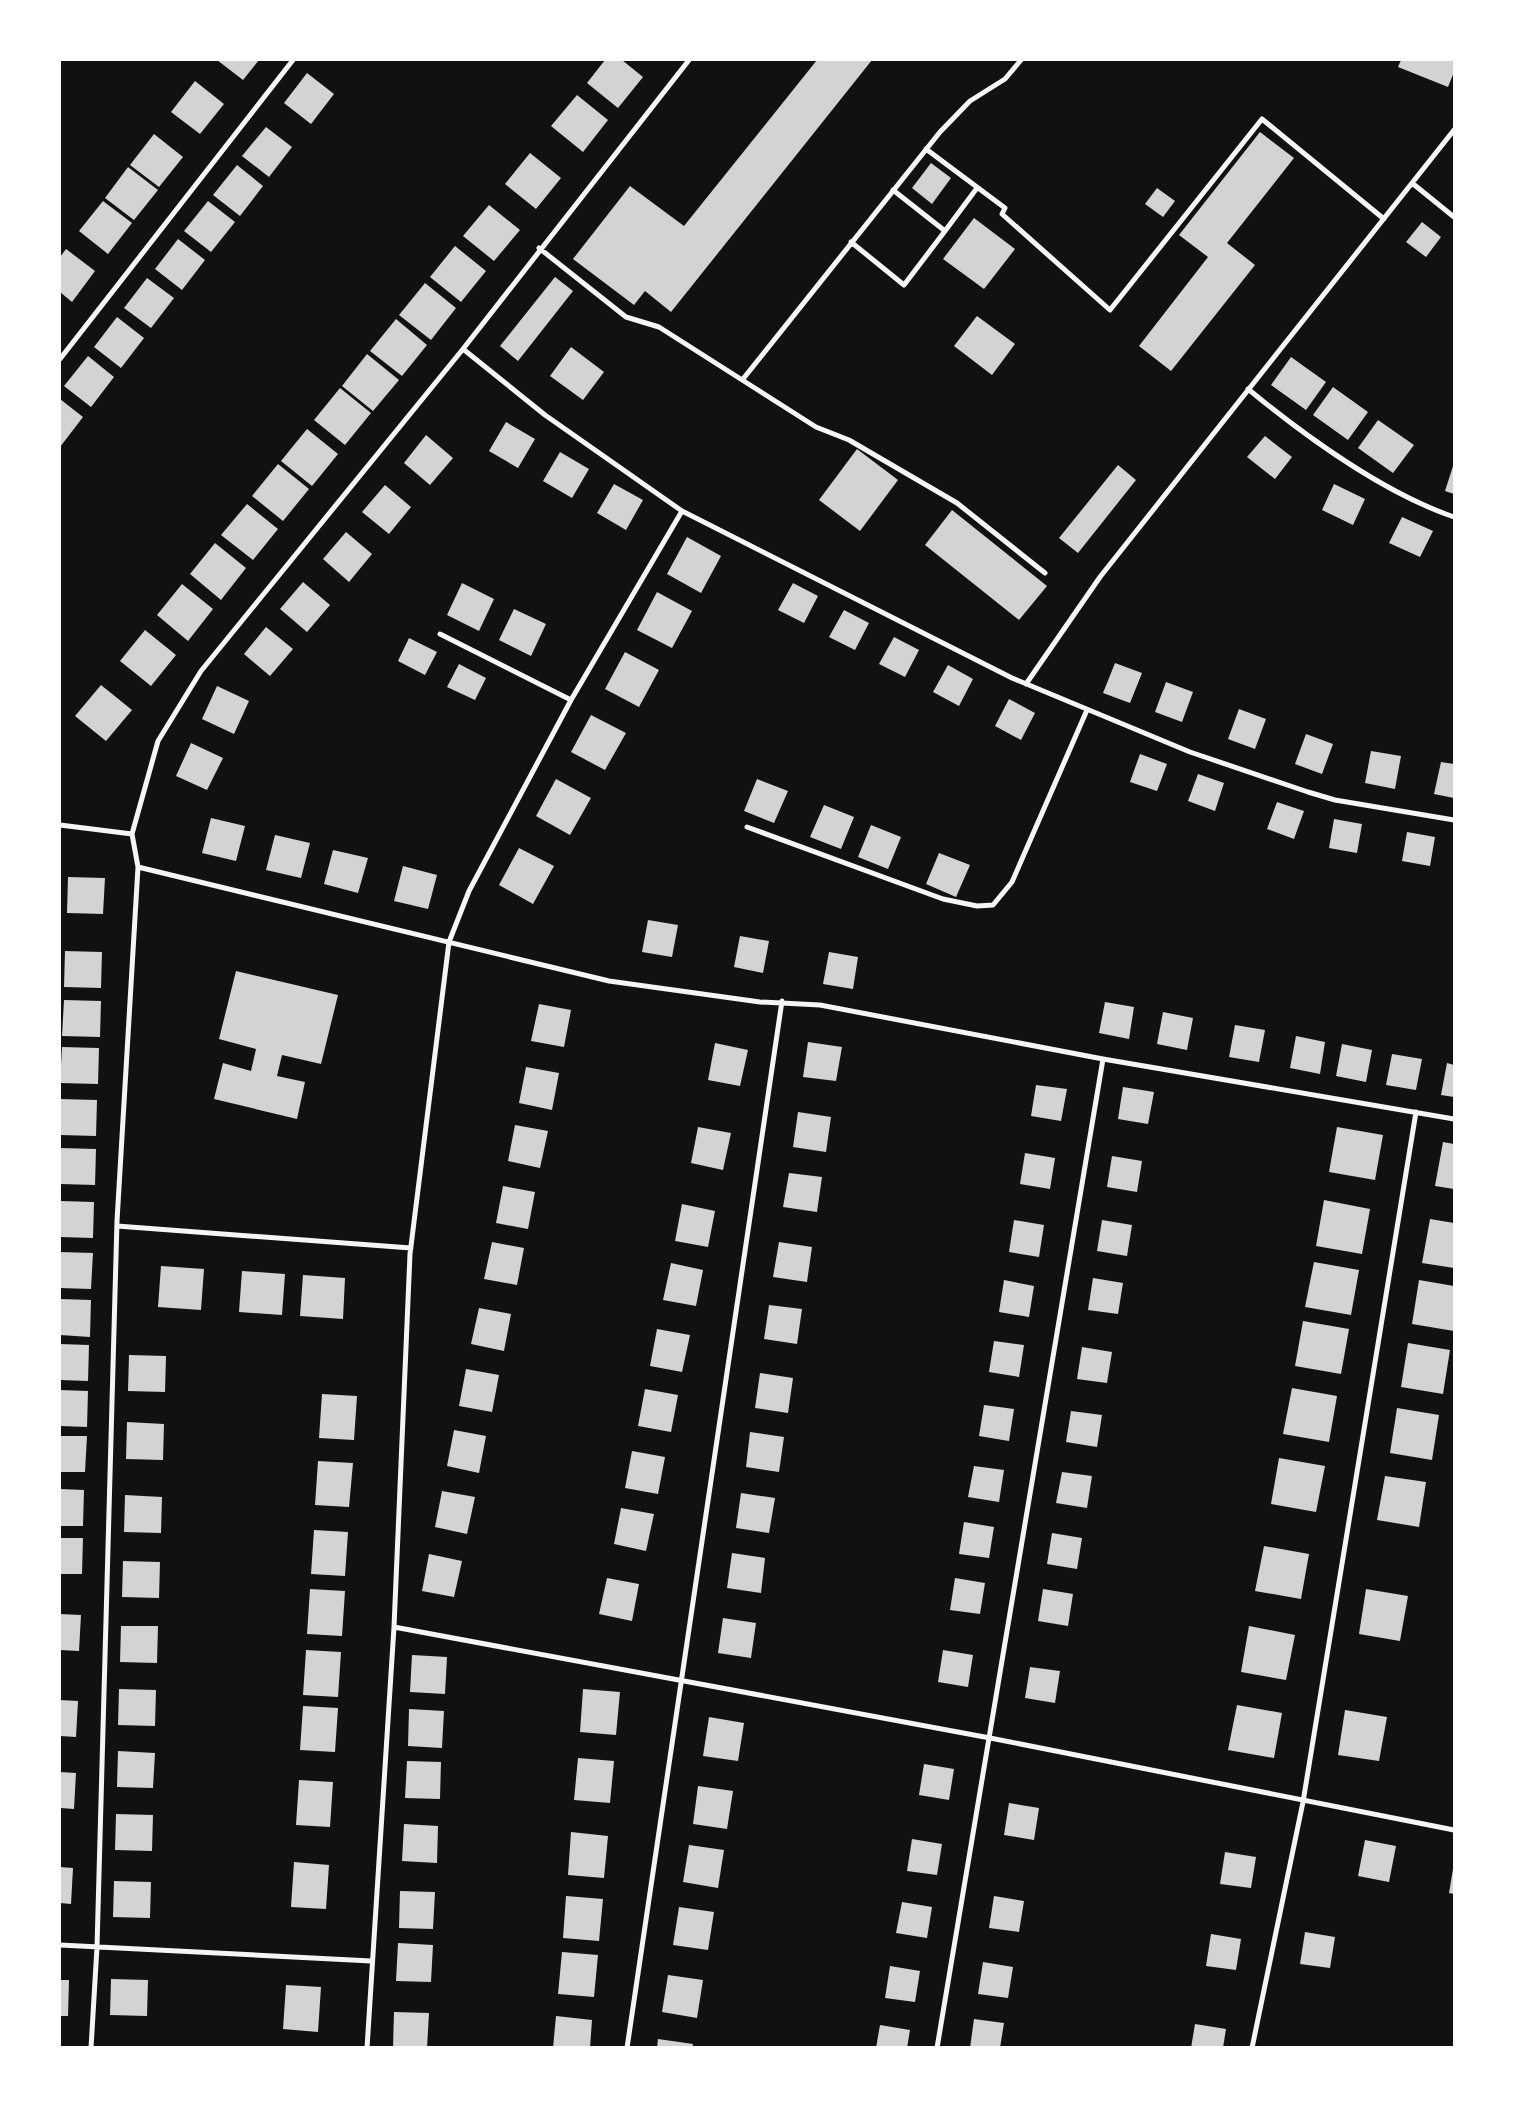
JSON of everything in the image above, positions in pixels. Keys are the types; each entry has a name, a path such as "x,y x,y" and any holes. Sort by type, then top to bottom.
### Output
{"lane":[{"path":"60,359 293,60"},
{"path":"91,2048 97,1947 117,1226 138,867 132,834 158,741 201,671 463,349 538,248 689,60"},
{"path":"743,379 926,149 970,102 1005,79 1021,60"},
{"path":"926,149 1005,208 1002,215 1110,310 1262,119 1384,219"},
{"path":"1026,684 1100,577 1454,130"},
{"path":"1412,183 1454,217"},
{"path":"851,242 904,285 977,188"},
{"path":"893,190 945,230"},
{"path":"538,248 626,317 659,327 816,427 860,446 957,503 1045,573"},
{"path":"463,349 545,415 682,510 1026,684 1191,752 1335,800 1454,820"},
{"path":"1248,388 1386,486 1424,506 1454,517"},
{"path":"367,2048 394,1627 411,1248 449,942 469,891 571,700 682,510"},
{"path":"440,634 571,700"},
{"path":"747,827 943,899 977,906 992,905 1012,883 1087,710"},
{"path":"60,825 132,834"},
{"path":"138,867 609,981 760,1002 820,1005 1103,1059 1454,1119"},
{"path":"626,2048 782,1001"},
{"path":"937,2048 1103,1059"},
{"path":"1252,2048 1303,1802 1416,1112"},
{"path":"117,1226 411,1248"},
{"path":"394,1627 990,1738 1454,1830"},
{"path":"60,1945 371,1961"}],"building":[{"path":"217,60 259,60 243,80"},
{"path":"605,60 622,60 643,77 618,108 587,83"},
{"path":"817,60 872,60 671,312 645,291 634,305 573,259 630,186 684,226"},
{"path":"1401,60 1454,60 1454,72 1448,87 1398,67"},
{"path":"307,73 334,94 311,124 284,103"},
{"path":"195,81 224,104 200,134 171,112"},
{"path":"577,95 608,120 583,152 551,126"},
{"path":"266,127 292,147 269,177 242,156"},
{"path":"1260,132 1294,158 1227,243 1255,265 1171,371 1139,346 1208,257 1179,235"},
{"path":"154,134 183,157 159,187 130,165"},
{"path":"530,153 561,178 536,209 505,184"},
{"path":"931,163 951,178 932,204 912,188"},
{"path":"237,165 263,186 240,216 213,195"},
{"path":"128,167 158,190 134,220 105,198"},
{"path":"1157,188 1175,201 1163,217 1145,204"},
{"path":"103,201 132,223 108,254 79,231"},
{"path":"208,201 235,222 211,252 184,231"},
{"path":"489,205 520,230 494,261 463,236"},
{"path":"974,218 1015,249 984,289 943,259"},
{"path":"1422,222 1441,237 1426,257 1406,242"},
{"path":"178,239 205,260 182,290 155,269"},
{"path":"455,246 486,271 461,302 430,277"},
{"path":"66,249 95,271 72,302 60,292 60,257"},
{"path":"555,277 573,291 518,361 500,346"},
{"path":"147,278 174,298 151,328 124,308"},
{"path":"425,283 456,308 431,340 399,315"},
{"path":"977,316 1015,344 992,375 954,346"},
{"path":"117,317 144,338 121,368 94,347"},
{"path":"396,319 427,345 402,376 370,351"},
{"path":"571,347 604,372 583,400 550,376"},
{"path":"367,354 399,380 373,411 342,386"},
{"path":"88,356 114,377 91,407 64,386"},
{"path":"1291,357 1326,382 1306,410 1271,385"},
{"path":"1333,387 1368,412 1348,440 1313,415"},
{"path":"340,388 371,413 345,445 314,420"},
{"path":"60,399 83,417 60,447"},
{"path":"1378,420 1414,445 1393,473 1358,448"},
{"path":"506,422 535,439 518,468 489,451"},
{"path":"307,429 338,454 312,486 281,461"},
{"path":"426,435 453,458 430,485 404,463"},
{"path":"1265,436 1292,457 1275,479 1247,457"},
{"path":"857,449 898,480 860,531 819,500"},
{"path":"560,452 589,469 572,498 543,481"},
{"path":"1454,463 1454,494 1445,491"},
{"path":"278,464 309,489 283,521 252,496"},
{"path":"1118,465 1136,480 1078,553 1059,538"},
{"path":"614,484 643,500 626,530 597,513"},
{"path":"1334,484 1365,499 1353,525 1322,510"},
{"path":"385,485 411,507 389,534 362,512"},
{"path":"247,504 278,529 253,560 221,535"},
{"path":"952,510 1047,586 1019,620 925,545"},
{"path":"1402,517 1433,531 1420,557 1389,543"},
{"path":"346,532 372,554 349,582 323,559"},
{"path":"687,537 721,556 701,593 667,574"},
{"path":"215,543 246,568 221,600 190,574"},
{"path":"303,582 330,605 307,632 280,609"},
{"path":"462,583 494,599 479,631 447,615"},
{"path":"793,583 818,596 804,623 778,610"},
{"path":"182,584 213,609 188,641 157,615"},
{"path":"657,592 692,611 672,648 637,630"},
{"path":"514,609 546,624 531,656 499,640"},
{"path":"844,610 869,623 855,650 829,637"},
{"path":"266,627 293,649 270,676 244,654"},
{"path":"145,630 176,655 151,686 120,661"},
{"path":"894,637 919,650 905,677 879,664"},
{"path":"409,638 437,652 425,675 398,661"},
{"path":"625,652 659,670 639,707 605,689"},
{"path":"1115,663 1142,673 1130,703 1103,693"},
{"path":"459,664 486,678 475,700 447,687"},
{"path":"948,665 973,679 959,706 933,692"},
{"path":"1166,682 1193,692 1182,722 1155,712"},
{"path":"101,685 132,710 106,741 75,716"},
{"path":"217,686 249,701 234,734 202,719"},
{"path":"1009,699 1035,713 1021,740 995,726"},
{"path":"1239,709 1266,719 1255,749 1228,739"},
{"path":"591,715 626,733 605,770 571,752"},
{"path":"1306,734 1333,744 1322,774 1295,764"},
{"path":"191,743 223,758 207,790 176,776"},
{"path":"1371,751 1401,756 1395,789 1365,783"},
{"path":"1140,754 1167,764 1157,791 1130,782"},
{"path":"1441,762 1454,764 1454,798 1434,794"},
{"path":"1198,774 1224,783 1215,811 1188,801"},
{"path":"556,779 591,798 570,835 536,816"},
{"path":"757,779 788,791 774,823 744,811"},
{"path":"1277,802 1304,811 1294,839 1267,829"},
{"path":"824,805 854,817 841,849 810,837"},
{"path":"211,818 245,826 236,861 202,853"},
{"path":"1334,819 1362,824 1357,853 1329,848"},
{"path":"871,825 901,837 888,869 858,857"},
{"path":"1407,832 1435,837 1430,866 1402,861"},
{"path":"275,835 310,843 301,878 266,870"},
{"path":"519,848 554,866 533,904 499,885"},
{"path":"333,850 368,858 358,893 324,884"},
{"path":"939,853 970,865 956,897 926,884"},
{"path":"403,866 437,875 428,909 394,901"},
{"path":"68,877 105,878 103,914 67,913"},
{"path":"648,920 678,925 672,957 642,952"},
{"path":"740,936 769,941 763,973 734,967"},
{"path":"65,951 102,952 101,988 64,987"},
{"path":"829,952 858,957 853,989 823,984"},
{"path":"236,971 338,995 321,1064 282,1055 277,1076 305,1082 297,1119 214,1099 223,1063 251,1071 256,1049 219,1039"},
{"path":"64,1000 101,1001 100,1037 62,1036"},
{"path":"1105,1002 1134,1007 1129,1039 1099,1033"},
{"path":"539,1004 571,1010 564,1047 531,1041"},
{"path":"1163,1012 1193,1018 1187,1050 1157,1044"},
{"path":"1235,1025 1265,1030 1259,1062 1229,1057"},
{"path":"1296,1036 1325,1042 1320,1074 1290,1068"},
{"path":"808,1042 842,1047 836,1081 803,1077"},
{"path":"715,1043 748,1050 740,1086 708,1080"},
{"path":"1342,1044 1372,1050 1366,1082 1336,1076"},
{"path":"62,1047 99,1048 98,1084 60,1083"},
{"path":"1392,1054 1422,1059 1416,1090 1386,1085"},
{"path":"1447,1063 1454,1065 1454,1097 1441,1095"},
{"path":"526,1067 559,1073 552,1110 519,1103"},
{"path":"1036,1085 1067,1089 1061,1121 1031,1116"},
{"path":"1123,1087 1154,1092 1148,1124 1118,1119"},
{"path":"60,1099 97,1100 96,1136 60,1135"},
{"path":"798,1112 831,1117 826,1152 793,1147"},
{"path":"515,1125 548,1131 540,1168 508,1161"},
{"path":"698,1127 731,1133 723,1170 691,1163"},
{"path":"1337,1127 1383,1135 1375,1180 1329,1172"},
{"path":"1443,1142 1454,1144 1454,1189 1435,1186"},
{"path":"60,1148 96,1149 95,1185 60,1184"},
{"path":"1025,1153 1055,1158 1050,1189 1020,1184"},
{"path":"1112,1156 1142,1161 1137,1192 1107,1187"},
{"path":"789,1173 822,1177 817,1212 783,1207"},
{"path":"503,1186 535,1192 528,1229 496,1223"},
{"path":"1324,1200 1370,1209 1362,1254 1316,1246"},
{"path":"60,1201 94,1202 93,1238 60,1237"},
{"path":"682,1204 715,1211 708,1247 675,1241"},
{"path":"1430,1219 1454,1223 1454,1268 1422,1263"},
{"path":"1014,1220 1044,1225 1039,1257 1009,1252"},
{"path":"1102,1220 1132,1225 1127,1256 1097,1251"},
{"path":"492,1242 524,1248 517,1285 484,1279"},
{"path":"779,1242 812,1247 807,1282 773,1277"},
{"path":"60,1252 93,1253 91,1289 60,1288"},
{"path":"1314,1262 1359,1270 1351,1315 1305,1307"},
{"path":"671,1263 703,1270 696,1306 663,1300"},
{"path":"161,1266 204,1269 201,1310 158,1307"},
{"path":"242,1271 285,1274 282,1315 239,1312"},
{"path":"303,1275 345,1278 343,1319 300,1316"},
{"path":"1093,1278 1123,1283 1118,1314 1088,1310"},
{"path":"1004,1280 1034,1286 1029,1317 999,1312"},
{"path":"1419,1280 1454,1286 1454,1331 1412,1324"},
{"path":"60,1299 91,1300 90,1337 60,1335"},
{"path":"769,1305 802,1309 797,1344 764,1339"},
{"path":"479,1308 511,1314 504,1351 471,1344"},
{"path":"1303,1321 1349,1329 1341,1374 1295,1366"},
{"path":"657,1329 690,1335 682,1372 650,1366"},
{"path":"994,1341 1024,1345 1019,1377 989,1372"},
{"path":"1408,1343 1450,1350 1443,1394 1401,1387"},
{"path":"60,1344 89,1345 88,1381 60,1380"},
{"path":"1082,1347 1112,1352 1107,1383 1077,1379"},
{"path":"129,1355 166,1356 165,1392 128,1391"},
{"path":"466,1369 499,1375 492,1412 459,1406"},
{"path":"760,1373 793,1378 788,1413 755,1408"},
{"path":"1292,1388 1337,1396 1329,1442 1283,1434"},
{"path":"645,1389 678,1395 671,1432 638,1426"},
{"path":"60,1390 88,1391 87,1427 60,1426"},
{"path":"322,1394 357,1396 354,1440 319,1438"},
{"path":"984,1405 1014,1409 1009,1441 979,1436"},
{"path":"1397,1408 1439,1415 1432,1460 1390,1453"},
{"path":"1071,1411 1102,1415 1097,1447 1066,1442"},
{"path":"127,1422 164,1424 163,1460 126,1459"},
{"path":"454,1430 486,1436 479,1473 447,1466"},
{"path":"750,1432 784,1437 779,1472 746,1467"},
{"path":"60,1436 87,1436 85,1472 60,1472"},
{"path":"632,1451 665,1457 658,1494 625,1488"},
{"path":"1279,1458 1325,1466 1316,1512 1271,1504"},
{"path":"318,1461 353,1463 349,1507 315,1505"},
{"path":"974,1466 1004,1470 999,1502 968,1497"},
{"path":"1062,1472 1092,1476 1087,1508 1056,1503"},
{"path":"1385,1476 1426,1482 1419,1527 1377,1520"},
{"path":"60,1489 84,1490 83,1526 60,1526"},
{"path":"442,1491 475,1497 467,1534 435,1527"},
{"path":"741,1493 775,1498 769,1533 736,1528"},
{"path":"125,1495 162,1497 161,1533 124,1532"},
{"path":"621,1508 654,1514 646,1551 614,1544"},
{"path":"964,1522 994,1527 989,1558 959,1554"},
{"path":"314,1530 348,1532 345,1576 311,1574"},
{"path":"1052,1533 1082,1538 1077,1569 1047,1564"},
{"path":"60,1538 83,1538 82,1574 60,1574"},
{"path":"1264,1546 1309,1554 1301,1599 1255,1591"},
{"path":"732,1553 765,1558 761,1593 727,1588"},
{"path":"429,1554 462,1561 454,1597 422,1591"},
{"path":"123,1561 160,1562 159,1598 122,1597"},
{"path":"607,1578 639,1584 632,1621 599,1614"},
{"path":"955,1578 985,1583 980,1614 950,1610"},
{"path":"310,1589 345,1591 342,1636 307,1634"},
{"path":"1043,1589 1073,1594 1068,1626 1038,1621"},
{"path":"1366,1589 1408,1596 1400,1641 1359,1634"},
{"path":"60,1614 81,1615 79,1651 60,1650"},
{"path":"723,1618 756,1623 751,1658 718,1653"},
{"path":"121,1626 158,1626 157,1663 120,1662"},
{"path":"1249,1626 1295,1635 1286,1680 1241,1672"},
{"path":"306,1650 341,1652 338,1697 303,1695"},
{"path":"943,1650 973,1655 968,1687 938,1682"},
{"path":"412,1655 447,1657 445,1694 410,1692"},
{"path":"1030,1667 1060,1671 1055,1703 1025,1698"},
{"path":"119,1689 156,1690 155,1726 118,1725"},
{"path":"583,1689 620,1692 616,1735 580,1732"},
{"path":"60,1700 78,1701 76,1737 60,1736"},
{"path":"1237,1705 1282,1713 1274,1758 1228,1750"},
{"path":"303,1706 338,1708 335,1752 300,1750"},
{"path":"409,1709 444,1711 442,1748 408,1746"},
{"path":"1345,1710 1387,1717 1379,1761 1338,1755"},
{"path":"709,1717 744,1723 738,1761 703,1756"},
{"path":"118,1751 155,1753 153,1788 117,1787"},
{"path":"578,1758 614,1761 610,1803 574,1800"},
{"path":"407,1761 441,1762 440,1799 405,1798"},
{"path":"924,1764 954,1769 949,1800 919,1795"},
{"path":"60,1772 76,1773 74,1809 60,1808"},
{"path":"299,1780 333,1782 330,1827 296,1825"},
{"path":"698,1786 733,1791 727,1829 693,1824"},
{"path":"1009,1803 1039,1808 1034,1840 1004,1835"},
{"path":"116,1814 153,1815 152,1851 115,1850"},
{"path":"404,1824 438,1826 437,1863 402,1861"},
{"path":"571,1832 608,1836 604,1878 568,1875"},
{"path":"912,1839 942,1844 937,1875 907,1871"},
{"path":"1365,1840 1396,1846 1389,1882 1358,1876"},
{"path":"689,1845 724,1850 718,1888 683,1882"},
{"path":"1225,1852 1256,1857 1251,1888 1220,1884"},
{"path":"294,1862 329,1865 326,1909 291,1907"},
{"path":"60,1867 73,1868 71,1904 60,1903"},
{"path":"1454,1869 1454,1894 1449,1893"},
{"path":"114,1881 151,1882 150,1918 113,1917"},
{"path":"400,1891 435,1892 433,1929 399,1928"},
{"path":"566,1896 603,1899 599,1941 563,1938"},
{"path":"994,1896 1024,1901 1019,1932 989,1928"},
{"path":"902,1902 932,1907 927,1938 896,1933"},
{"path":"679,1907 714,1912 708,1950 673,1945"},
{"path":"1305,1932 1335,1937 1330,1968 1300,1964"},
{"path":"1211,1934 1241,1939 1236,1970 1206,1966"},
{"path":"398,1943 433,1945 431,1982 396,1981"},
{"path":"562,1952 598,1955 594,1997 558,1994"},
{"path":"983,1962 1013,1967 1008,1998 978,1994"},
{"path":"890,1966 920,1971 915,2002 885,1998"},
{"path":"668,1975 703,1980 697,2018 662,2012"},
{"path":"111,1979 148,1980 147,2016 110,2015"},
{"path":"60,1980 69,1980 68,2016 60,2016"},
{"path":"286,1985 321,1987 318,2032 283,2029"},
{"path":"394,2012 429,2013 427,2048 393,2048"},
{"path":"556,2016 592,2020 590,2048 553,2048"},
{"path":"974,2019 1004,2023 1000,2048 970,2048"},
{"path":"1195,2024 1226,2029 1223,2048 1191,2048"},
{"path":"880,2025 910,2030 907,2048 876,2048"},
{"path":"658,2039 693,2044 692,2048 657,2048"}]}
